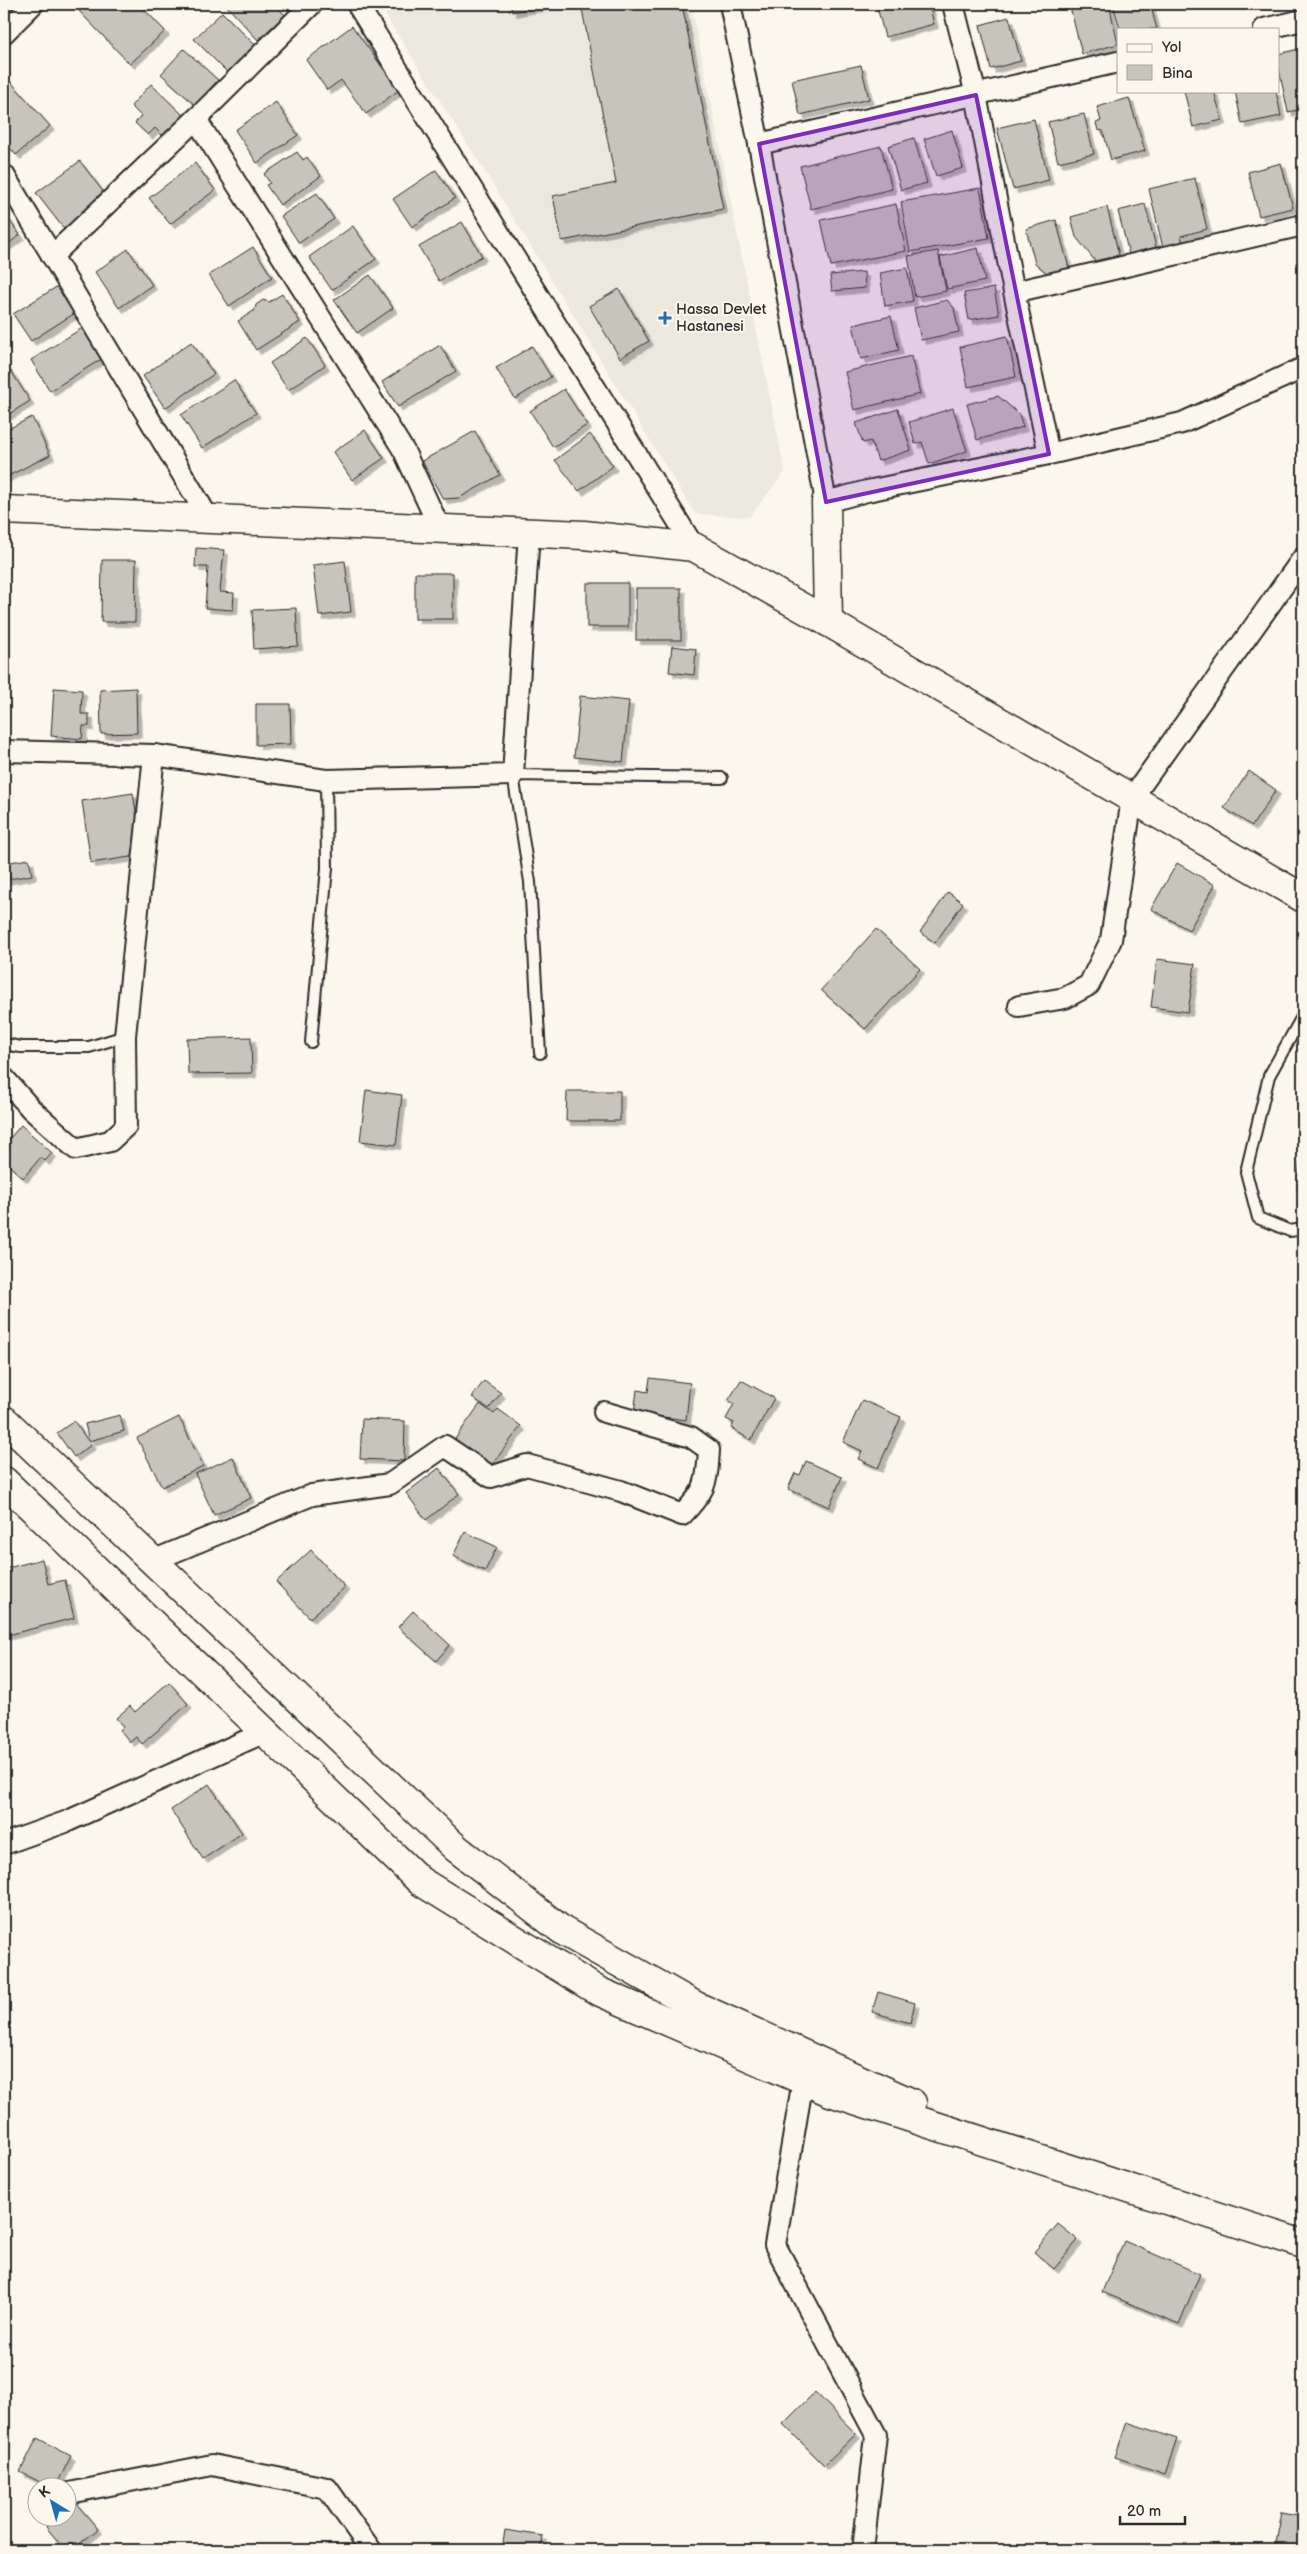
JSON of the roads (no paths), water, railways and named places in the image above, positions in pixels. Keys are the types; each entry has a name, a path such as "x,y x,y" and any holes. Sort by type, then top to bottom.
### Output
{"main road":[{"path":"826,502 828,622"},
{"path":"4,510 584,535 694,547 828,622 1303,898"},
{"path":"4,1420 456,1848 563,1931 696,2006 1034,2158"},
{"path":"4,1481 420,1881 598,1991 830,2092 1303,2244"}],"street":[{"path":"4,33 33,4"},
{"path":"52,256 196,119 312,4"},
{"path":"357,4 694,547"},
{"path":"730,4 760,144 826,502 867,491 1049,454 1182,423 1303,368"},
{"path":"953,4 976,94 1014,292 1049,454"},
{"path":"1268,28 1303,20"},
{"path":"760,144 1117,62"},
{"path":"196,119 404,451 440,529"},
{"path":"4,175 209,519"},
{"path":"1014,292 1303,225"},
{"path":"4,751 154,755 326,780 513,775 529,533"},
{"path":"1019,1006 1066,998 1089,985 1112,940 1132,798 1303,558"},
{"path":"4,1078 31,1108 76,1149 110,1141 126,1126 125,1036 154,755"},
{"path":"152,1561 312,1495 390,1484 446,1446 491,1477 528,1465 621,1491 682,1515 695,1502 707,1482 709,1450 691,1437 604,1412"},
{"path":"4,1844 68,1821 265,1732"},
{"path":"803,2080 775,2245 876,2435 863,2550"},
{"path":"78,2491 212,2465 327,2488 371,2550"}],"lane":[{"path":"540,1053 530,882 513,775 722,778"},
{"path":"311,1042 327,868 326,780"},
{"path":"1303,1015 1269,1076 1246,1172 1258,1218 1290,1231 1303,1229"},
{"path":"4,1044 21,1047 89,1047 125,1036"}],"place":[{"name":"Hassa Devlet Hastanesi","path":"665,318"}]}
